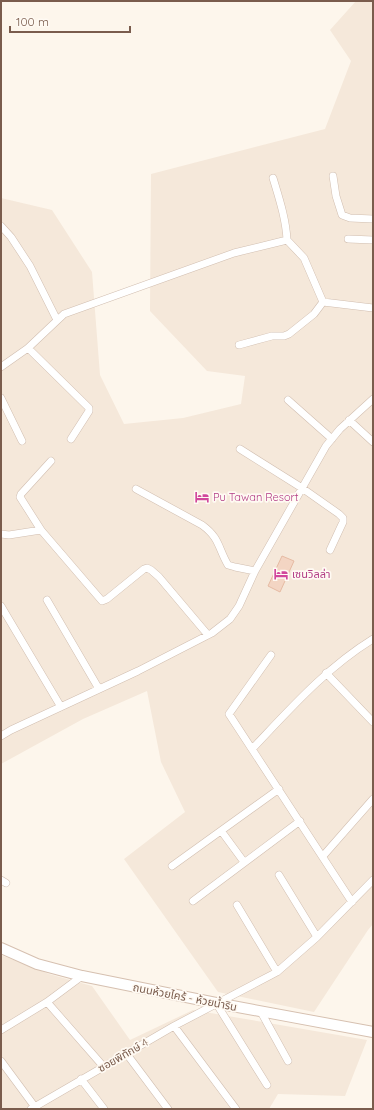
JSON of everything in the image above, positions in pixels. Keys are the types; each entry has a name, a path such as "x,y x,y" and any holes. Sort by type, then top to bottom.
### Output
{"main road":[{"name":"ถนนห้วยไคร้ - ห้วยน้ำริน","path":"1,948 37,964 82,976 261,1012 373,1032"}],"street":[{"path":"333,176 336,196 342,215 350,218 373,219"},
{"path":"273,178 287,232 287,240 304,258 323,302"},
{"path":"1,226 11,237 30,266 57,320"},
{"path":"348,239 373,240"},
{"path":"1,367 28,348 64,314 234,253 287,240"},
{"path":"323,302 373,308"},
{"path":"239,345 267,337 284,336 290,334 309,319 323,302"},
{"path":"28,348 89,408 89,412 71,439"},
{"path":"1,398 22,441"},
{"path":"1,736 138,671 208,635 230,619 239,606 255,571 326,446 349,420 373,399"},
{"path":"288,400 332,439"},
{"path":"349,420 373,442"},
{"path":"240,449 302,488 343,518 343,522 330,550"},
{"path":"51,461 20,497 41,530 102,601 107,599 147,568 159,577 208,635"},
{"path":"136,490 211,532 228,564 255,571"},
{"path":"1,534 9,535 41,530"},
{"path":"47,600 99,689"},
{"path":"1,606 61,707"},
{"path":"253,748 326,673 355,650 373,639"},
{"path":"271,655 229,714 280,789 352,902"},
{"path":"326,673 373,722"},
{"path":"172,866 222,832 280,789"},
{"path":"323,856 373,799"},
{"path":"193,901 300,821"},
{"path":"222,832 244,862"},
{"path":"279,875 317,937"},
{"name":"ซอยพิทักษ์ 4","path":"33,1108 174,1026 277,972 317,937 373,880"},
{"path":"237,905 277,972"},
{"path":"1,1030 47,1002 82,976"},
{"path":"47,1002 103,1066"},
{"path":"216,1003 267,1085"},
{"path":"261,1012 288,1061"},
{"path":"174,1026 236,1109"},
{"path":"126,1053 168,1109"},
{"path":"1,1061 33,1108"},
{"path":"82,1079 104,1109"}],"shaded area":[{"path":"356,1 373,1 373,924 314,1012 218,992 124,859 185,812 161,762 147,691 83,719 1,764 1,198 52,210 92,272 100,375 124,424 183,418 241,404 245,376 207,371 150,311 151,174 325,129 351,61 330,30"},
{"path":"1,955 49,974 92,986 130,1040 193,1010 367,1040 345,1096 278,1094 269,1109 1,1109"}],"building":[{"name":"เซนวิลล่า","path":"282,556 294,561 280,592 268,586"}],"place":[{"name":"Pu Tawan Resort","path":"202,497"},
{"name":"เซนวิลล่า","path":"281,574"}]}
